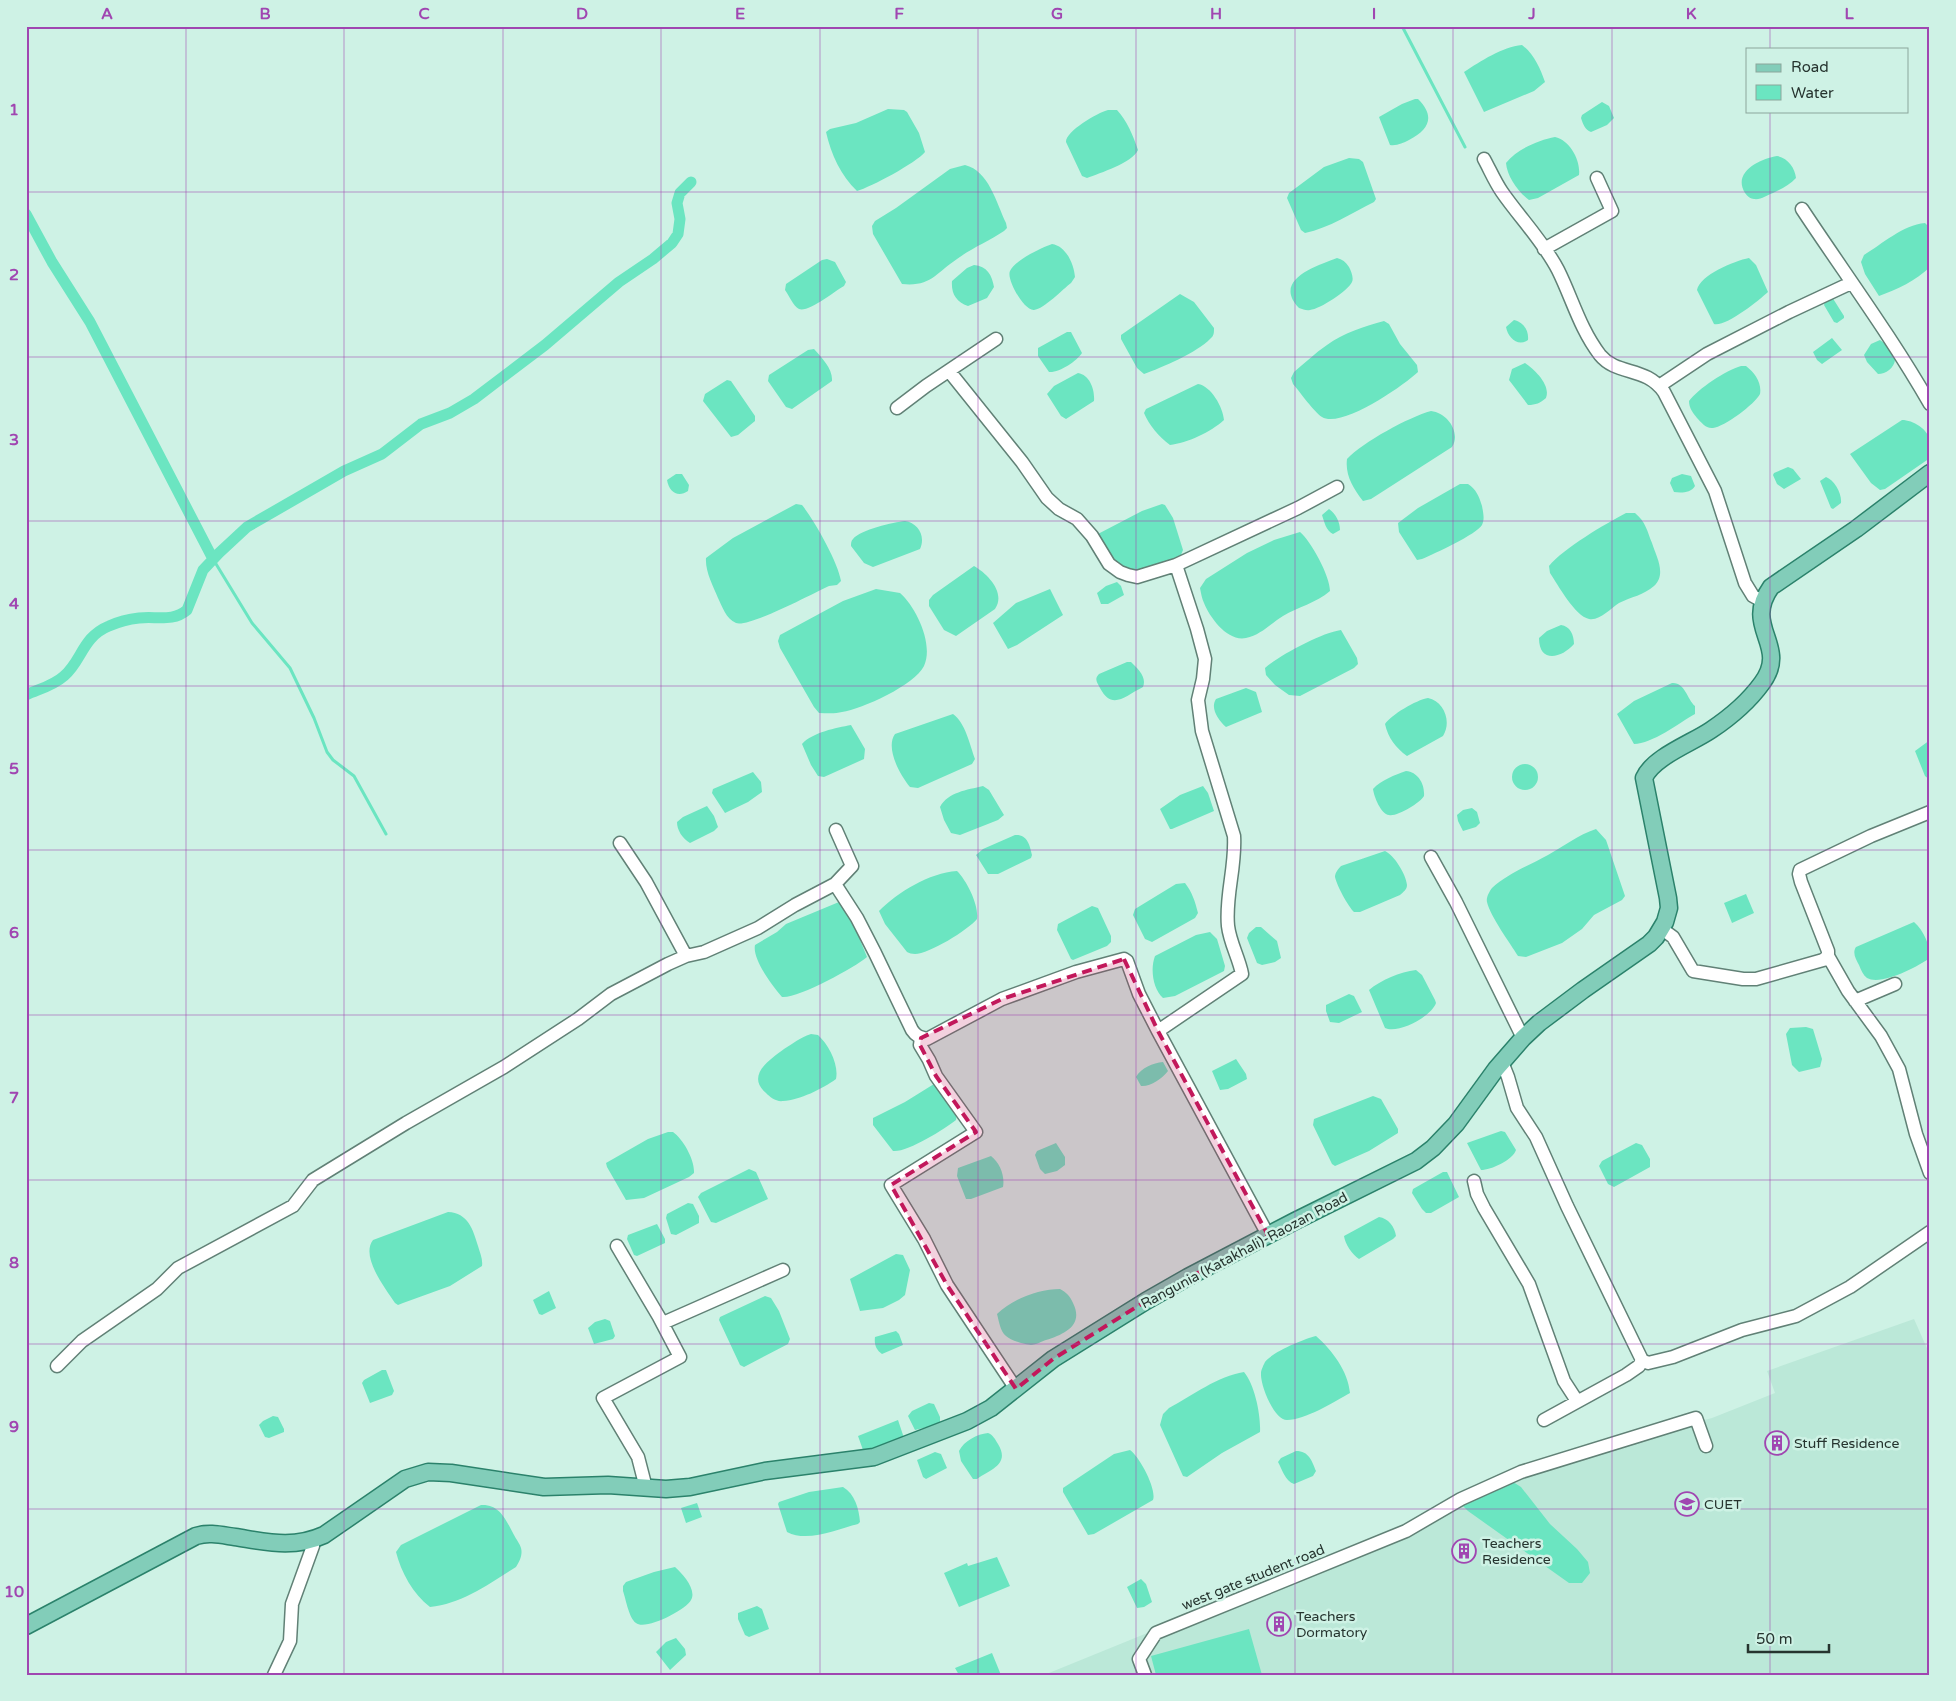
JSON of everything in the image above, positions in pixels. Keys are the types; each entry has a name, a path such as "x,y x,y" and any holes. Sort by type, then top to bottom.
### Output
{"main road":[{"path":"1762,602 1771,587 1776,583 1856,529 1930,473"},
{"name":"Rangunia (Katakhali)-Raozan Road","path":"26,1626 196,1536 211,1534 286,1544 300,1544 324,1535 405,1479 428,1472 451,1473 544,1487 608,1485 646,1488 690,1486 765,1471 874,1458 968,1421 991,1408 1053,1360 1146,1302 1268,1235 1416,1161 1428,1153 1456,1124 1502,1062 1539,1023 1582,990 1649,944 1662,929 1668,914 1668,898 1644,778 1651,766 1714,728 1752,696 1768,675 1772,656 1762,625 1760,614 1762,602"}],"street":[{"path":"1484,159 1501,191 1557,268 1578,318 1600,355 1608,364 1636,372 1660,386 1715,491 1745,583 1753,596 1762,602"},
{"path":"1544,249 1612,211 1597,178"},
{"path":"1802,209 1878,320 1930,404"},
{"path":"1660,386 1715,350 1851,283"},
{"path":"897,408 996,339"},
{"path":"949,371 1022,462 1047,498 1059,509 1077,519 1109,564 1120,572 1138,577 1176,565 1298,508 1337,487"},
{"path":"1158,1031 1242,974 1228,925 1235,854 1234,836 1202,731 1198,700 1205,658 1198,629 1176,565"},
{"path":"1930,812 1871,836 1800,870 1798,874 1828,951 1828,956 1855,1001 1881,1036 1899,1069 1924,1138 1930,1174"},
{"path":"57,1366 82,1341 157,1289 178,1268 292,1206 313,1180 406,1123 504,1067 578,1019 611,994 668,964 686,956 704,952 758,928 795,904 835,884 852,866 836,830"},
{"path":"620,843 646,882 686,956"},
{"path":"1431,857 1456,902 1524,1038"},
{"path":"835,884 857,918 912,1030 916,1036 922,1038 926,1039 1002,999 1076,972 1124,959 1127,961 1158,1031 1268,1235"},
{"path":"1662,929 1673,937 1693,971 1743,979 1756,979 1823,960 1828,956"},
{"path":"1855,1001 1895,984"},
{"path":"922,1038 920,1045 936,1076 976,1132 891,1185 924,1239 947,1285 1016,1389"},
{"path":"1502,1062 1518,1108 1536,1137 1567,1206 1642,1360 1648,1363 1673,1357 1742,1330 1796,1316 1850,1287 1930,1232"},
{"path":"1474,1181 1477,1194 1484,1208 1529,1284 1564,1381 1577,1401"},
{"path":"617,1246 680,1357 603,1398 638,1457 646,1488"},
{"path":"662,1323 784,1270"},
{"path":"1544,1420 1626,1375 1639,1366 1642,1360"},
{"name":"west gate student road","path":"1145,1675 1139,1659 1156,1633 1406,1531 1461,1499 1521,1472 1696,1418 1706,1446"},
{"path":"274,1675 290,1640 292,1604 313,1546 312,1540"}],"highlighted area":[{"path":"1124,959 1158,1031 1268,1235 1146,1301 1053,1359 1016,1389 947,1285 891,1185 976,1132 936,1076 920,1045 921,1038 1002,999"}],"shaded area":[{"name":"CUET","path":"1914,1319 1930,1355 1930,1675 1044,1675 1391,1534 1498,1474 1712,1418 1775,1393 1767,1371"}],"water":[{"path":"1522,45 1533,57 1545,82 1534,91 1484,112 1464,72 1499,52"},
{"path":"1418,99 1427,111 1428,122 1426,127 1409,140 1398,145 1390,145 1379,117"},
{"path":"1602,102 1609,106 1614,118 1607,125 1591,132 1583,125 1582,115"},
{"path":"888,109 904,110 907,112 919,133 925,152 893,174 857,191 846,179 837,164 826,132 830,129 856,123"},
{"path":"1108,110 1117,110 1121,114 1138,150 1135,155 1123,163 1087,178 1082,176 1066,142 1067,138 1083,123"},
{"path":"1555,137 1570,147 1578,164 1579,175 1538,198 1529,200 1514,183 1508,173 1506,163 1516,153 1529,146"},
{"path":"1777,156 1790,164 1796,178 1785,187 1764,197 1753,199 1749,197 1742,186 1742,179 1745,173 1756,163"},
{"path":"1349,158 1359,159 1363,162 1376,199 1374,202 1340,220 1323,228 1305,233 1301,230 1287,198 1289,193 1324,167"},
{"path":"965,165 973,168 986,180 1007,228 963,255 927,281 902,284 873,234 872,226 875,221 950,169"},
{"path":"1925,223 1930,228 1930,267 1906,284 1879,296 1865,274 1861,262 1864,255 1901,231 1917,224"},
{"path":"1052,244 1061,248 1068,256 1075,277 1071,283 1048,303 1038,309 1030,309 1021,300 1013,287 1009,275 1010,271 1017,263 1035,251"},
{"path":"1337,258 1344,261 1350,269 1353,279 1349,286 1340,295 1315,309 1306,310 1299,308 1292,298 1291,290 1294,282 1309,270"},
{"path":"1749,258 1756,265 1768,292 1734,318 1726,322 1714,324 1697,290 1699,284 1711,274 1735,262"},
{"path":"827,259 835,262 846,282 844,286 809,308 797,308 785,290 786,284 822,260"},
{"path":"974,265 986,269 994,287 987,298 968,306 960,302 955,296 952,289 952,281 967,268"},
{"path":"1180,294 1194,302 1214,328 1213,336 1188,354 1144,374 1137,368 1121,339 1121,335"},
{"path":"1832,297 1844,316 1837,323 1834,322 1824,305"},
{"path":"1514,320 1525,327 1528,333 1528,340 1517,342 1511,338 1506,327"},
{"path":"1384,321 1389,324 1400,344 1417,365 1418,372 1386,396 1357,412 1331,419 1322,417 1293,384 1291,378 1294,372 1318,351 1347,333"},
{"path":"1067,332 1071,332 1082,353 1067,366 1058,371 1049,372 1038,356 1038,348"},
{"path":"1832,338 1842,350 1822,364 1817,360 1813,352"},
{"path":"1880,340 1887,345 1895,360 1889,370 1878,374 1867,362 1864,355 1871,344"},
{"path":"814,349 829,368 832,381 792,409 786,407 768,381 769,375 808,350"},
{"path":"1525,363 1537,374 1546,388 1546,398 1536,404 1528,405 1509,380 1512,369"},
{"path":"1741,366 1746,366 1755,375 1759,382 1760,394 1746,409 1718,427 1710,428 1706,426 1697,418 1689,401 1713,380"},
{"path":"1078,373 1089,380 1094,392 1094,401 1066,419 1061,416 1047,394 1054,386"},
{"path":"727,380 731,381 755,416 755,421 738,435 731,437 703,401 705,394"},
{"path":"1198,384 1207,389 1216,398 1224,420 1198,436 1170,445 1155,431 1144,413 1146,409"},
{"path":"1431,411 1443,416 1451,424 1455,436 1452,447 1371,499 1363,501 1350,481 1347,459 1364,445 1387,431"},
{"path":"1902,420 1915,423 1929,437 1930,458 1885,489 1880,490 1871,483 1850,454"},
{"path":"1788,467 1793,469 1801,479 1784,489 1777,484 1773,475"},
{"path":"676,474 682,474 689,485 688,491 677,494 672,491 667,480"},
{"path":"1682,474 1691,476 1695,486 1688,491 1674,492 1670,483 1672,478"},
{"path":"1826,477 1835,484 1840,495 1841,503 1833,509 1820,481"},
{"path":"1460,484 1468,484 1477,493 1483,511 1482,525 1455,544 1417,560 1399,532 1398,523 1418,508"},
{"path":"796,504 802,505 819,531 831,553 841,581 837,585 829,586 767,615 743,623 736,623 727,615 721,605 708,573 706,558 733,538"},
{"path":"1162,504 1165,505 1173,518 1183,550 1176,561 1135,572 1125,569 1111,559 1096,535 1142,511"},
{"path":"1329,509 1336,516 1340,527 1340,530 1333,534 1327,528 1322,515"},
{"path":"1626,513 1635,513 1644,523 1658,559 1660,576 1654,586 1646,592 1619,603 1597,618 1589,619 1578,612 1567,599 1550,573 1549,566 1574,544"},
{"path":"905,521 914,524 920,531 922,544 920,549 873,567 864,563 851,546 852,540 863,533"},
{"path":"1300,532 1319,559 1327,577 1330,591 1319,599 1283,616 1251,637 1239,638 1226,633 1215,622 1203,601 1200,588 1206,579 1247,553 1274,540"},
{"path":"974,566 994,584 997,590 998,603 995,609 956,636 944,630 929,606 929,600 933,595"},
{"path":"1117,582 1121,586 1124,595 1108,604 1101,604 1097,593 1106,586"},
{"path":"876,589 900,593 912,607 922,626 925,637 927,647 924,666 910,681 874,701 839,713 819,713 780,648 778,641 780,635 843,601"},
{"path":"1050,589 1063,615 1008,649 993,623 1016,603"},
{"path":"1561,625 1567,627 1571,632 1574,644 1563,653 1552,656 1547,655 1540,646 1539,638 1547,631"},
{"path":"1341,630 1357,658 1358,664 1354,668 1300,696 1289,695 1275,685 1266,675 1265,668 1280,657 1312,640"},
{"path":"1131,662 1141,673 1144,680 1143,687 1125,697 1114,700 1109,699 1096,681 1097,677 1099,674"},
{"path":"1672,683 1676,683 1683,688 1695,706 1695,714 1649,741 1634,744 1617,714 1634,701"},
{"path":"1246,688 1256,692 1262,712 1226,727 1214,710 1214,702 1216,699"},
{"path":"1428,698 1438,703 1445,713 1446,730 1443,736 1407,756 1393,742 1385,724 1404,708"},
{"path":"953,714 964,728 975,759 972,764 918,788 910,787 898,769 893,754 892,740 895,734"},
{"path":"851,725 865,749 864,759 824,777 818,776 802,744 812,736"},
{"path":"1930,740 1930,780 1925,776 1915,751"},
{"path":"1525,764 1534,768 1538,777 1534,786 1525,790 1516,786 1512,777 1516,768"},
{"path":"1406,771 1420,779 1424,796 1403,812 1393,815 1386,814 1378,805 1373,789 1384,780"},
{"path":"753,772 761,782 762,792 748,802 725,813 712,793 713,789"},
{"path":"983,786 989,790 1004,815 998,820 960,835 951,833 940,807 943,802 964,790"},
{"path":"1203,786 1208,793 1214,811 1170,829 1160,809 1180,795"},
{"path":"707,806 714,816 718,827 690,843 681,834 677,822 683,817"},
{"path":"1472,808 1477,812 1480,823 1476,827 1463,831 1457,815 1463,810"},
{"path":"1596,829 1606,840 1625,896 1622,900 1594,915 1582,929 1562,943 1526,957 1518,956 1489,908 1487,897 1490,891 1512,874 1577,837"},
{"path":"1015,835 1025,838 1029,844 1031,858 998,874 988,874 976,855 983,849"},
{"path":"1385,851 1392,856 1402,870 1407,885 1405,891 1400,895 1360,912 1354,912 1338,885 1335,877 1336,873 1341,866"},
{"path":"957,871 972,894 977,919 948,941 938,946 921,953 907,952 885,924 879,911 895,897 915,885 936,875"},
{"path":"1185,883 1197,909 1198,913 1195,918 1152,942 1145,939 1133,915 1135,909 1176,884"},
{"path":"1746,894 1754,913 1732,923 1724,903"},
{"path":"839,902 852,920 867,957 812,988 782,997 760,965 755,945 777,932 786,924"},
{"path":"1092,906 1098,908 1111,936 1111,942 1107,946 1073,960 1057,930 1058,924"},
{"path":"1914,922 1926,938 1930,958 1890,978 1873,980 1867,978 1862,972 1855,956 1856,947"},
{"path":"1256,927 1261,927 1277,941 1281,958 1275,962 1262,965 1257,963 1247,938 1249,933"},
{"path":"1210,932 1217,939 1225,966 1224,971 1175,996 1163,998 1153,979 1153,961 1155,956 1196,935"},
{"path":"1416,970 1422,975 1436,1003 1428,1014 1414,1023 1398,1029 1385,1028 1369,990 1391,977"},
{"path":"1349,994 1354,996 1362,1012 1339,1023 1330,1022 1326,1005"},
{"path":"1806,1027 1813,1029 1822,1059 1820,1067 1799,1072 1792,1065 1786,1034 1790,1028"},
{"path":"811,1034 818,1035 829,1050 835,1062 836,1079 818,1090 796,1099 778,1101 773,1099 760,1086 758,1080 762,1068 784,1049"},
{"path":"1236,1059 1246,1074 1247,1079 1228,1089 1220,1090 1212,1071"},
{"path":"1163,1062 1168,1071 1152,1084 1141,1086 1136,1077 1138,1074 1148,1066"},
{"path":"934,1084 952,1106 955,1111 956,1120 916,1144 899,1151 893,1151 873,1125 873,1118 905,1102"},
{"path":"1373,1096 1381,1099 1398,1129 1398,1133 1369,1151 1335,1166 1332,1164 1313,1125 1314,1119"},
{"path":"1501,1131 1505,1132 1516,1150 1514,1154 1501,1164 1481,1170 1467,1143"},
{"path":"673,1132 677,1135 684,1145 693,1162 694,1173 644,1198 626,1200 606,1163 648,1139"},
{"path":"1056,1143 1065,1157 1065,1165 1057,1171 1045,1174 1040,1169 1035,1155 1037,1151"},
{"path":"1636,1143 1642,1145 1650,1159 1650,1167 1614,1187 1608,1184 1599,1166 1602,1161"},
{"path":"991,1156 1001,1170 1003,1187 971,1199 966,1199 957,1176 958,1168"},
{"path":"749,1169 756,1172 768,1199 716,1223 711,1222 698,1197 701,1193"},
{"path":"1443,1172 1447,1172 1459,1197 1431,1213 1426,1213 1412,1193 1413,1189"},
{"path":"688,1203 693,1204 699,1216 699,1223 676,1235 671,1234 666,1218 667,1214"},
{"path":"448,1212 460,1215 469,1223 474,1234 482,1266 450,1286 398,1305 381,1281 372,1264 370,1247 373,1240"},
{"path":"1379,1217 1385,1219 1390,1224 1396,1236 1359,1259 1349,1249 1344,1236"},
{"path":"657,1224 665,1239 665,1243 637,1256 634,1255 627,1239 628,1235"},
{"path":"896,1254 903,1255 910,1270 905,1295 883,1308 860,1311 850,1279"},
{"path":"1052,1289 1060,1289 1069,1296 1076,1311 1076,1317 1071,1328 1060,1335 1033,1345 1018,1342 1004,1334 997,1314 1003,1309 1026,1296"},
{"path":"549,1291 556,1308 542,1315 539,1314 533,1300"},
{"path":"765,1296 771,1298 779,1311 790,1339 788,1344 744,1367 740,1365 719,1320 720,1317"},
{"path":"605,1319 610,1321 615,1336 613,1339 594,1344 588,1328 595,1322"},
{"path":"896,1331 903,1345 882,1354 876,1347 875,1337"},
{"path":"1316,1336 1328,1348 1343,1369 1350,1393 1319,1410 1302,1417 1287,1420 1277,1414 1269,1401 1265,1393 1261,1372 1265,1362 1274,1354"},
{"path":"382,1370 386,1370 394,1391 392,1395 370,1403 362,1383"},
{"path":"1244,1372 1256,1401 1260,1432 1222,1453 1187,1477 1183,1476 1160,1425 1163,1414 1169,1408 1215,1382"},
{"path":"929,1403 934,1404 940,1417 940,1422 936,1425 915,1430 908,1416 912,1411"},
{"path":"273,1416 278,1417 284,1432 269,1438 265,1437 259,1425"},
{"path":"898,1420 904,1438 872,1449 863,1450 858,1436"},
{"path":"988,1433 994,1437 998,1444 1002,1456 1001,1461 988,1472 977,1479 973,1479 961,1461 959,1451 971,1439"},
{"path":"1130,1450 1138,1459 1150,1481 1154,1495 1153,1500 1094,1534 1088,1535 1063,1492 1063,1488 1114,1454"},
{"path":"1296,1451 1307,1455 1316,1471 1313,1476 1294,1484 1286,1478 1278,1462 1281,1458"},
{"path":"935,1452 941,1454 947,1468 926,1479 923,1477 917,1460"},
{"path":"1513,1482 1521,1487 1550,1524 1588,1562 1590,1573 1582,1583 1569,1583 1468,1511 1461,1504"},
{"path":"843,1487 856,1502 860,1522 858,1524 813,1536 795,1535 787,1532 779,1502 809,1492"},
{"path":"697,1503 702,1517 686,1523 681,1508"},
{"path":"481,1505 493,1507 502,1514 519,1543 521,1556 516,1567 464,1598 430,1607 418,1596 408,1582 396,1552 401,1545"},
{"path":"997,1557 1010,1586 959,1607 944,1573 967,1563 968,1566"},
{"path":"675,1567 691,1587 691,1600 682,1609 656,1622 641,1625 636,1623 631,1617 623,1586 626,1582"},
{"path":"1141,1579 1146,1584 1152,1602 1144,1607 1137,1608 1127,1587"},
{"path":"757,1606 762,1609 769,1629 749,1637 745,1635 738,1619 738,1613"},
{"path":"1249,1629 1262,1675 1156,1675 1151,1656"},
{"path":"676,1638 685,1649 686,1655 670,1670 656,1652 666,1642"},
{"path":"992,1653 1001,1675 959,1675 955,1668"}],"waterway":[{"path":"1402,26 1465,147"},
{"path":"26,695 51,685 64,676 93,636 109,626 135,618 164,618 182,614 187,610 203,570 247,527 344,471 382,454 421,424 450,413 474,399 545,345 619,282 653,259 672,243 678,234 680,219 677,203 680,193 691,182"},
{"path":"26,214 52,262 90,322 213,559"},
{"path":"213,559 252,623 290,668 314,718 327,752 333,760 354,776 386,834"}],"place":[{"name":"Stuff Residence","path":"1777,1443"},
{"name":"CUET","path":"1687,1504"},
{"name":"Teachers Residence","path":"1464,1551"},
{"name":"Teachers Dormatory","path":"1279,1624"}]}
